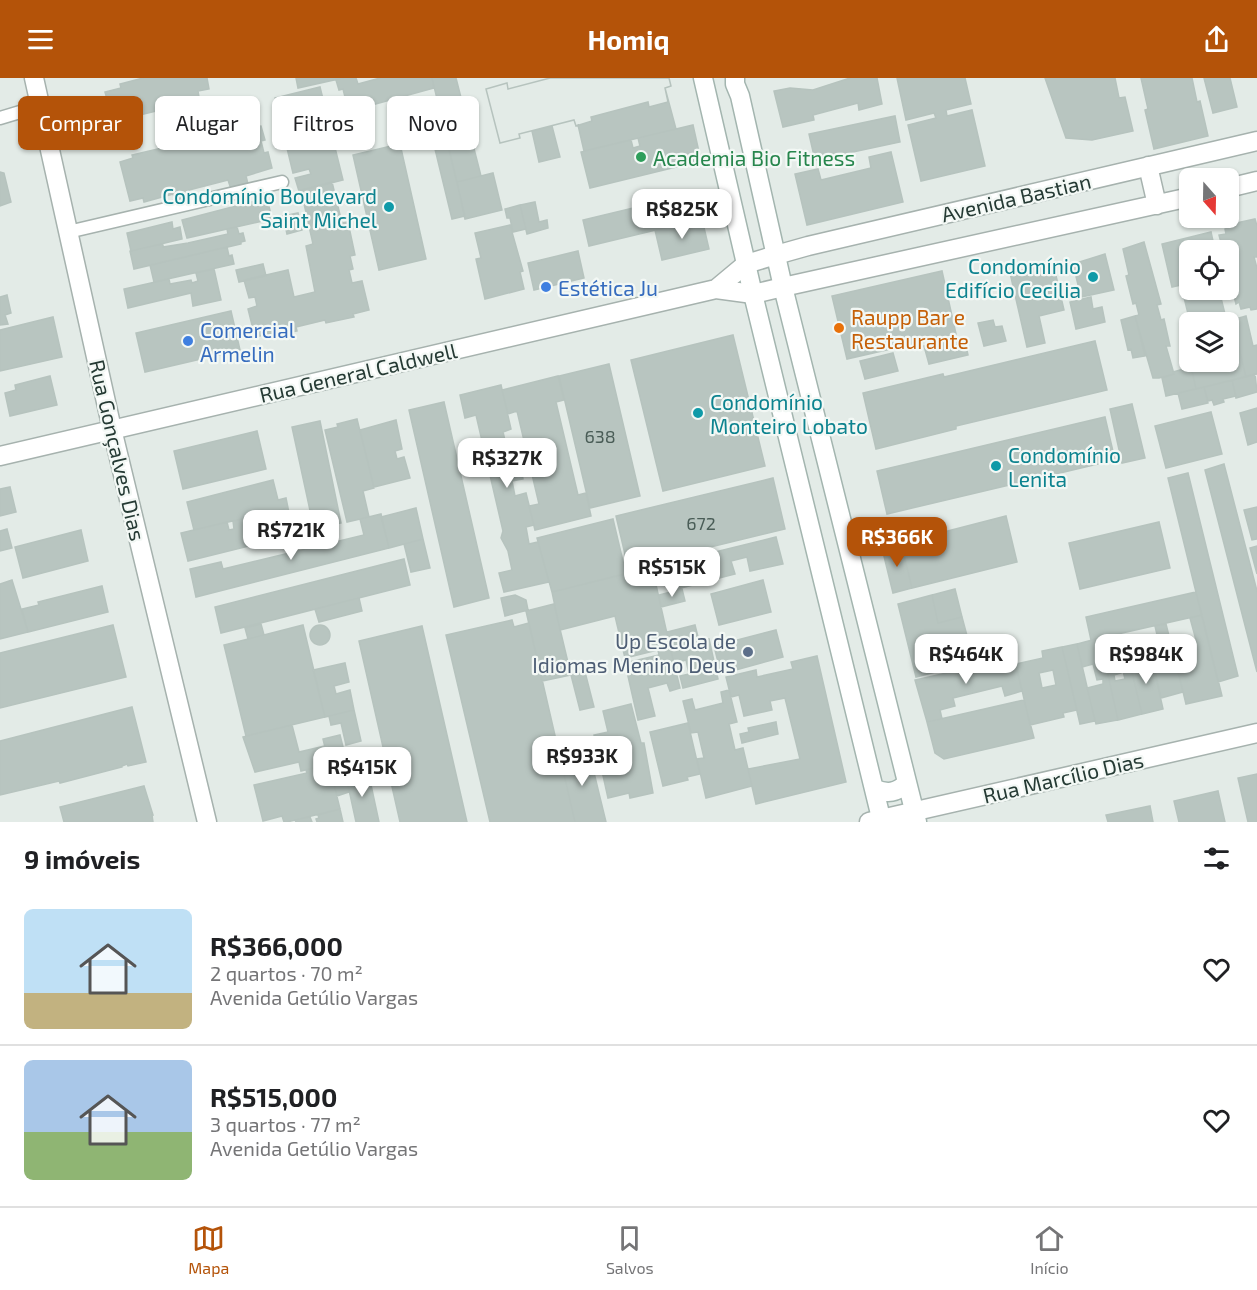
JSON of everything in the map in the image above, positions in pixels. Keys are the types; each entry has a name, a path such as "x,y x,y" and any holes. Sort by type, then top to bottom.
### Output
{"street":[{"name":"Rua Gonçalves Dias","path":"34,78 38,96"},
{"path":"703,78 753,294 875,789 877,821"},
{"path":"735,78 783,287 915,817"},
{"name":"Avenida Bastian","path":"776,255 1257,141"},
{"name":"Rua Gonçalves Dias","path":"50,150 112,429 207,822"},
{"path":"1148,166 1157,205"},
{"path":"1239,186 1257,182"},
{"name":"Avenida Bastian","path":"783,287 1179,200"},
{"name":"Rua General Caldwell","path":"716,289 746,264 776,255"},
{"name":"Rua General Caldwell","path":"0,456 716,289 753,294 783,287"},
{"name":"Rua Marcílio Dias","path":"877,821 915,817 1257,733"},
{"path":"875,789 885,793 894,792 907,783"}],"lane":[{"path":"0,118 18,113"},
{"path":"68,232 282,182"}],"building":[{"path":"143,78 207,78 209,89 198,91 199,96 155,96 155,111 143,114 143,96 106,96 105,92 121,88 120,84"},
{"path":"296,78 343,78 298,88"},
{"path":"356,78 358,84 380,78 432,78 434,88 405,96 387,96 387,101 375,104 375,96 345,96 343,89 339,90 336,80"},
{"path":"432,78 456,78 461,96 436,96"},
{"path":"550,78 669,78 671,86 665,88 668,102 649,107 648,102 591,117 592,121 576,126 574,120 519,134 520,138 500,143 486,89 507,83 508,89"},
{"path":"550,78 669,78 671,86 665,88 676,129 584,151 578,125 576,126 574,120 519,134 520,138 500,143 486,89 507,83 508,89"},
{"path":"850,78 877,78 882,104 859,110 858,103 813,115 814,120 783,127 774,91 790,88 813,90"},
{"path":"897,78 965,78 971,104 946,110 947,116 972,110 985,166 921,181 908,125 936,118 934,113 906,120"},
{"path":"1045,78 1115,78 1119,98 1125,97 1133,131 1092,140 1066,138"},
{"path":"1141,78 1192,78 1208,136 1154,149 1145,110 1148,109"},
{"path":"1204,78 1230,78 1237,107 1213,113"},
{"path":"320,87 322,96 283,96"},
{"path":"895,116 900,142 815,160 809,134"},
{"name":"Academia Bio Fitness","path":"693,125 701,161 590,188 581,152 631,140 633,148 640,146 638,138"},
{"path":"261,126 265,140 261,141 264,153 268,152 272,168 246,176 248,184 231,189 228,180 189,190 192,199 176,203 173,194 144,202 143,198 130,201 120,162 133,158 132,155 155,150 260,150"},
{"path":"552,126 560,157 539,162 532,131"},
{"name":"Condomínio Boulevard Saint Michel","path":"387,147 387,150 401,150 426,259 379,270 353,155"},
{"path":"287,150 336,150 343,180 299,191 295,178 311,174 309,169 293,173"},
{"path":"435,150 449,150 465,216 452,219"},
{"path":"449,150 474,150 481,176 457,182"},
{"path":"891,152 903,202 807,225 795,174 818,169 821,180 871,168 869,157"},
{"path":"0,172 4,173 11,202 0,206"},
{"path":"493,173 502,210 465,219 457,182"},
{"path":"332,182 342,223 348,222 355,255 350,256 353,269 349,270 352,283 362,281 369,310 353,314 354,317 326,323 325,320 296,327 297,331 269,337 268,334 255,337 248,309 257,306 255,297 249,298 244,280 288,270 294,297 315,292 306,246 313,244 301,190"},
{"path":"696,193 702,219 589,246 583,220"},
{"path":"267,198 272,219 187,238 182,220"},
{"path":"535,202 539,222 547,220 548,228 527,234 520,205"},
{"path":"520,205 526,229 513,232 505,209"},
{"path":"298,213 302,230 287,234 283,216"},
{"path":"702,219 709,249 662,260 655,230"},
{"path":"1255,219 1257,226 1257,257 1254,257 1257,268 1257,309 1251,310 1250,307 1241,309 1239,302 1236,304 1235,300 1239,300 1239,240 1220,240 1219,235 1226,234 1225,229 1239,228 1239,222"},
{"path":"172,222 173,229 180,227 182,239 131,251 127,233"},
{"path":"510,225 523,271 520,272 524,289 485,299 476,259 481,258 475,233"},
{"path":"237,227 239,234 243,233 245,241 241,244 134,269 130,251 163,244 163,247 188,243 228,234 227,229"},
{"path":"1211,232 1213,240 1179,240 1179,285 1172,287 1162,244"},
{"path":"1144,242 1161,304 1157,305 1161,320 1164,319 1170,346 1166,346 1174,374 1159,378 1153,378 1135,316 1139,315 1136,303 1133,304 1126,276 1129,275 1123,249"},
{"path":"227,247 234,264 154,282 150,265"},
{"path":"578,251 584,278 534,290 528,263"},
{"name":"Condomínio Edifício Cecilia","path":"1105,254 1114,290 1081,297 1073,264"},
{"path":"1053,263 1064,310 1039,316 1045,343 1027,347 1010,273"},
{"path":"263,264 266,276 239,282 236,270"},
{"path":"214,269 221,300 193,306 191,293 128,308 124,289 169,279 170,284 191,280 192,283 198,281 196,273"},
{"path":"942,271 956,334 847,359 832,296"},
{"path":"7,295 11,313 5,315 8,324 0,325 0,297"},
{"path":"1091,297 1093,309 1102,307 1105,322 1076,329 1070,302"},
{"path":"1185,300 1222,300 1224,312 1188,312"},
{"name":"Comercial Armelin","path":"231,311 240,350 145,372 136,333"},
{"path":"1135,316 1145,356 1133,358 1131,349 1128,350 1121,320"},
{"path":"1246,316 1253,346 1257,345 1257,374 1246,377 1239,348 1239,318"},
{"path":"53,317 62,357 0,371 0,330"},
{"path":"993,320 995,327 1002,326 1006,341 984,346 978,323"},
{"name":"Condomínio Monteiro Lobato","path":"733,335 765,466 663,491 631,360"},
{"path":"964,337 968,355 929,364 924,346"},
{"path":"1095,341 1107,390 956,426 956,429 876,449 863,393 943,374 944,377"},
{"path":"1239,348 1246,377 1196,389 1192,372 1239,372"},
{"path":"893,353 898,371 865,379 860,361"},
{"path":"609,364 640,496 590,508 559,376"},
{"path":"1173,372 1192,372 1196,389 1166,396 1162,378 1174,374"},
{"path":"1255,374 1257,392 1236,398 1232,380"},
{"path":"50,376 57,405 10,416 5,393 16,390 15,385"},
{"path":"558,376 564,400 556,402 578,495 586,493 591,516 535,530 529,506 539,504 517,411 508,414 502,390"},
{"path":"1232,380 1236,396 1223,399 1224,402 1214,405 1212,400 1208,401 1204,387"},
{"path":"501,385 511,429 503,432 507,449 516,447 523,479 512,481 515,496 526,493 534,525 526,527 529,544 538,542 549,582 504,592 499,573 512,570 508,551 501,538 503,531 476,415 465,418 460,395"},
{"path":"1204,387 1208,403 1182,409 1178,393"},
{"path":"444,402 489,598 454,607 409,410"},
{"path":"1132,404 1145,458 1122,463 1110,409"},
{"path":"1257,408 1257,442 1248,445 1240,413"},
{"path":"1211,412 1222,454 1166,468 1155,426"},
{"name":"Condomínio Lenita","path":"1105,417 1115,460 887,514 877,471"},
{"path":"357,419 374,488 363,491 369,517 347,522 325,430"},
{"path":"396,420 402,449 395,451 397,459 404,457 410,478 374,487 360,430"},
{"path":"320,421 341,523 314,529 292,427"},
{"path":"257,431 266,469 183,489 174,451"},
{"path":"1224,464 1257,591 1257,672 1205,470"},
{"path":"1188,473 1238,676 1218,682 1168,478"},
{"path":"773,478 785,529 628,567 616,516"},
{"path":"273,480 278,500 286,498 288,508 194,530 187,502"},
{"path":"10,487 16,512 0,516 0,489"},
{"path":"1257,507 1257,539 1252,540 1244,510"},
{"path":"288,508 294,535 188,561 181,533 227,522 229,530 234,529 233,521"},
{"path":"416,508 423,539 389,548 381,517"},
{"path":"381,514 389,548 196,597 190,569 221,562 223,569 364,535 360,519"},
{"path":"1006,516 1017,562 912,588 901,543"},
{"path":"613,519 626,574 552,592 537,538"},
{"path":"1159,522 1170,568 1080,589 1069,543"},
{"path":"7,529 12,548 0,551 0,531"},
{"path":"81,530 88,561 23,578 15,547"},
{"path":"776,537 783,564 750,571 747,557 731,561 735,574 719,578 716,565 706,568 709,581 677,589 670,563"},
{"path":"423,539 430,568 411,572 404,544"},
{"path":"901,543 912,588 893,593 882,548"},
{"path":"1257,546 1257,574 1250,548"},
{"path":"404,559 410,585 221,633 215,607"},
{"path":"670,563 674,579 656,584 652,567"},
{"path":"652,567 670,647 625,658 615,616 560,630 552,592"},
{"path":"12,580 28,632 0,639 0,584"},
{"path":"763,580 771,612 719,625 711,594"},
{"path":"102,586 108,612 28,632 22,609 39,605 38,602"},
{"path":"682,589 685,601 661,607 659,595"},
{"path":"955,589 962,617 938,623 932,595"},
{"path":"1196,592 1202,615 1091,640 1086,617"},
{"path":"515,595 526,600 528,610 505,616 501,598"},
{"path":"932,595 938,623 962,617 974,662 916,677 898,604"},
{"path":"359,598 362,611 319,622 315,609"},
{"path":"554,604 571,675 542,681 526,611"},
{"path":"1202,615 1222,696 1186,704 1172,646 1196,640 1190,618"},
{"path":"512,620 514,627 529,623 575,822 490,822 446,635"},
{"path":"261,624 264,635 248,639 245,628"},
{"path":"1166,624 1183,692 1161,698 1148,641 1158,639 1155,626"},
{"path":"113,625 126,677 0,708 0,653"},
{"path":"303,625 325,717 246,736 224,645"},
{"path":"320,625 327,628 330,635 327,642 320,645 313,642 310,635 313,628"},
{"path":"695,625 699,641 709,639 718,679 683,688 680,676 689,674 686,660 678,662 677,659 673,659 667,632"},
{"path":"422,626 467,822 400,822 359,641"},
{"name":"Up Escola de Idiomas Menino Deus","path":"776,630 783,657 721,674 714,646"},
{"path":"1096,639 1101,662 1105,661 1118,720 1096,724 1087,688 1103,684 1103,679 1097,680 1093,664 1082,667 1077,644"},
{"path":"1077,644 1095,721 1080,724 1062,647"},
{"path":"670,647 680,688 670,691 667,683 648,688 655,716 638,720 625,663 659,655 658,650"},
{"path":"1062,647 1077,710 1063,713 1064,717 1030,725 1016,664 1043,658 1042,651","holes":["1053,670 1056,685 1042,688 1039,673"]},
{"path":"1141,653 1143,667 1153,665 1163,709 1142,714 1128,656"},
{"path":"817,656 846,782 756,804 748,769 800,759 785,698 770,701 772,710 744,716 739,695 731,697 726,677 756,670 757,677 793,669 791,662"},
{"path":"1014,658 1022,691 1005,696 1002,686 953,698 955,706 940,710 942,719 927,722 915,680"},
{"path":"1118,658 1121,673 1114,675 1115,681 1125,679 1123,671 1131,669 1142,714 1118,720 1105,661"},
{"path":"345,663 349,682 334,686 336,694 350,690 354,710 325,717 313,670"},
{"path":"585,672 594,707 580,710 571,675"},
{"path":"729,690 737,722 729,724 735,750 743,748 752,786 706,798 697,759 704,758 698,732 691,733 683,701 692,699 695,710 723,703 721,692"},
{"path":"1024,700 1034,738 944,759 935,753 927,722"},
{"path":"631,704 641,743 644,743 653,793 630,798 629,793 608,798 594,735 608,732 603,711"},
{"path":"132,707 146,762 128,766 127,764 60,783 59,781 0,795 0,741"},
{"path":"354,710 361,741 346,745 341,723 331,725 329,716"},
{"path":"776,722 778,734 742,743 740,734 749,732 748,728"},
{"path":"688,723 700,774 687,777 688,780 663,786 650,732"},
{"path":"292,725 299,752 325,746 329,764 301,771 299,762 255,772 243,737"},
{"path":"340,735 350,775 346,776 349,792 337,796 323,739"},
{"path":"588,748 606,822 575,822 560,757 564,756 564,753"},
{"path":"329,764 340,809 287,822 284,822 282,816 263,821 254,785 307,773 306,770"},
{"path":"368,771 379,822 356,822 346,776"},
{"path":"1257,774 1257,822 1248,822 1238,778"},
{"path":"144,786 153,822 64,822 60,807"},
{"path":"1218,791 1225,822 1179,822 1174,801"},
{"path":"1150,806 1153,822 1108,822 1106,815"},
{"path":"340,809 343,822 317,822 318,815"},
{"path":"310,817 312,822 296,822 295,820"}],"place":[{"name":"Academia Bio Fitness","path":"641,157"},
{"name":"Condomínio Boulevard Saint Michel","path":"389,207"},
{"name":"Condomínio Edifício Cecilia","path":"1093,277"},
{"name":"Estética Ju","path":"546,287"},
{"name":"Raupp Bar e Restaurante","path":"839,328"},
{"name":"Comercial Armelin","path":"188,341"},
{"name":"Condomínio Monteiro Lobato","path":"698,413"},
{"name":"Condomínio Lenita","path":"996,466"},
{"name":"Up Escola de Idiomas Menino Deus","path":"748,652"}]}
